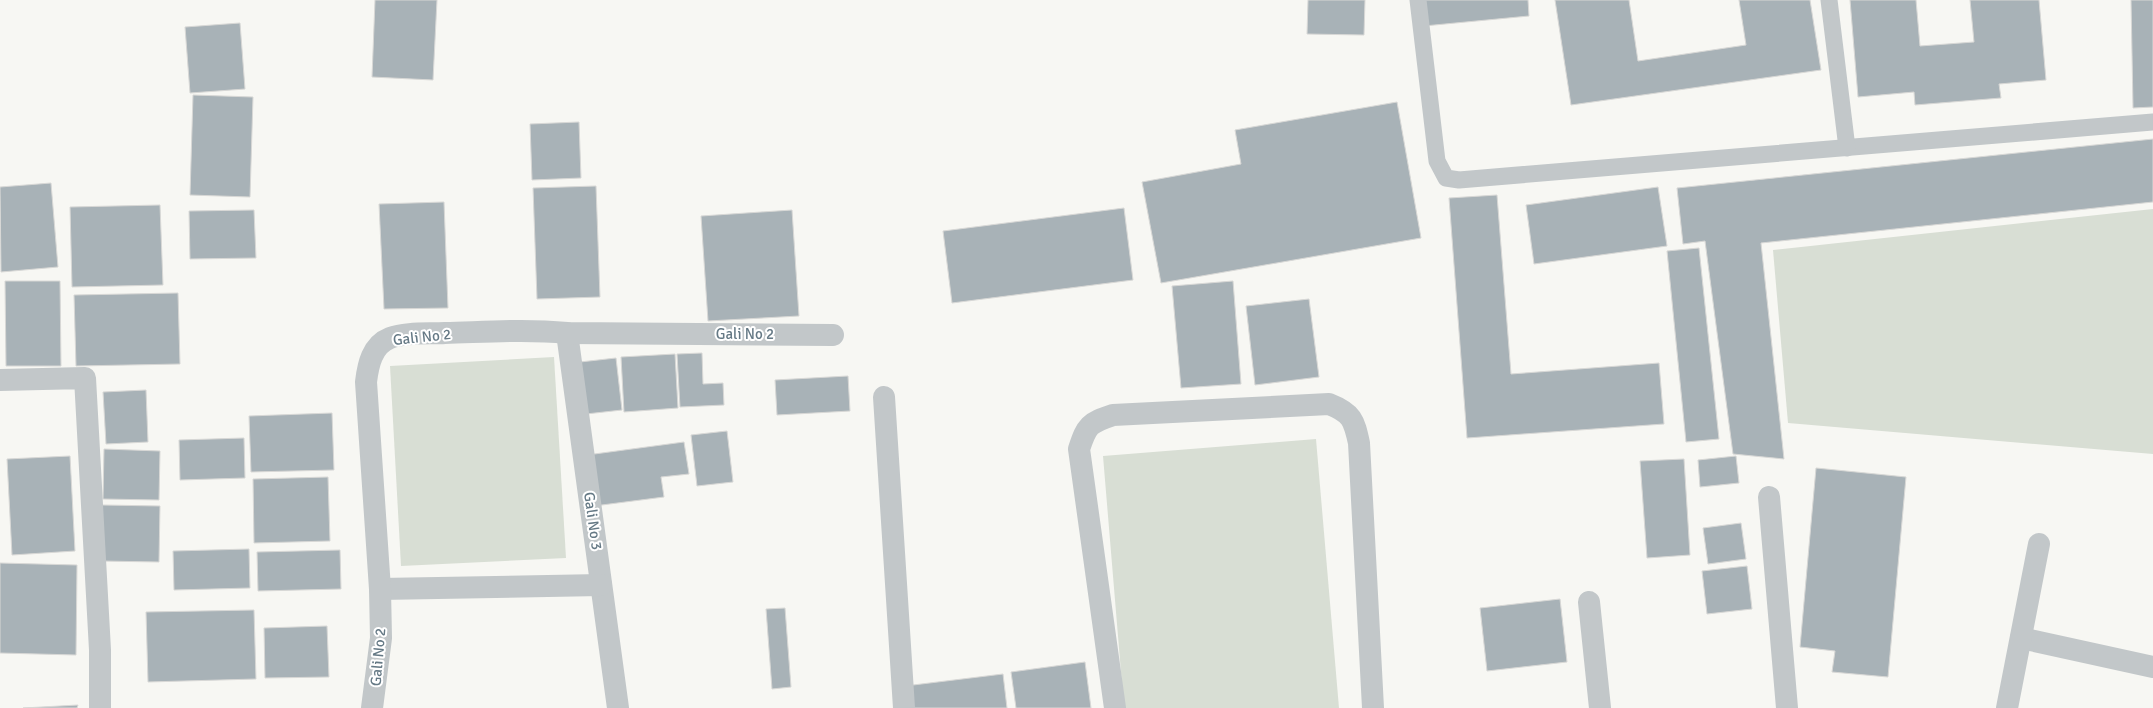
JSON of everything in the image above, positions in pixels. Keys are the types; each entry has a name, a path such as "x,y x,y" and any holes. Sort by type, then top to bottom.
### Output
{"street":[{"name":"Gali No 2","path":"372,708 381,638 380,589 366,382 368,362 377,348 389,338 414,335 534,330 567,333 833,334"},
{"name":"Gali No 3","path":"567,333 618,708"},
{"path":"0,380 85,378 100,650 100,708"},
{"path":"884,397 904,708"},
{"path":"1115,708 1079,449 1085,429 1097,420 1113,416 1330,404 1343,409 1354,421 1359,443 1373,708"},
{"path":"1769,497 1786,708"},
{"path":"2007,708 2039,544"},
{"path":"380,589 602,585"},
{"path":"1589,602 1600,708"},
{"path":"2021,638 2153,667"}],"lane":[{"path":"1418,0 1437,161 1446,178 1459,180 2153,122"},
{"path":"1829,0 1847,148"}],"shaded area":[{"path":"2153,209 2153,454 1788,423 1773,250"},
{"path":"554,357 566,558 401,566 390,366"},
{"path":"1316,439 1339,708 1124,708 1103,456"}],"building":[{"path":"375,0 437,0 433,80 372,77"},
{"path":"1308,0 1365,0 1364,35 1307,34"},
{"path":"1422,0 1528,0 1529,16 1424,26"},
{"path":"1555,0 1629,0 1638,61 1746,45 1739,0 1810,0 1821,70 1571,105"},
{"path":"1850,0 1916,0 1920,46 1974,42 1970,0 2039,0 2046,80 1999,84 2001,98 1915,105 1914,92 1858,97"},
{"path":"2131,0 2153,0 2153,107 2133,108"},
{"path":"240,23 245,89 190,93 185,27"},
{"path":"193,95 253,97 250,197 190,195"},
{"path":"1397,102 1421,238 1161,283 1142,182 1241,164 1235,130"},
{"path":"579,122 581,178 532,180 530,124"},
{"path":"2153,139 2153,202 1761,243 1784,459 1733,454 1705,241 1683,244 1677,188"},
{"path":"51,183 58,267 1,272 0,187"},
{"path":"596,186 600,297 537,299 533,188"},
{"path":"1658,187 1667,246 1534,264 1526,205"},
{"path":"1497,195 1511,374 1659,363 1664,424 1467,438 1449,198"},
{"path":"444,202 448,308 384,309 379,204"},
{"path":"160,205 163,285 72,287 70,207"},
{"path":"1124,208 1133,280 952,303 943,231"},
{"path":"254,210 256,258 190,259 189,211"},
{"path":"792,210 799,316 708,321 701,216"},
{"path":"1699,248 1719,439 1686,442 1667,251"},
{"path":"5,281 60,281 61,366 6,366"},
{"path":"1233,281 1241,384 1181,388 1172,286"},
{"path":"178,293 180,364 76,366 74,295"},
{"path":"1309,299 1319,377 1255,385 1246,306"},
{"path":"702,353 703,384 723,383 724,405 680,407 677,354"},
{"path":"675,354 678,408 624,412 621,357"},
{"path":"616,358 622,410 586,414 580,362"},
{"path":"848,376 850,411 777,415 775,380"},
{"path":"146,390 148,442 106,444 103,392"},
{"path":"332,413 334,470 251,472 249,416"},
{"path":"727,431 733,482 697,486 691,435"},
{"path":"244,438 245,478 180,480 179,440"},
{"path":"684,442 689,474 661,477 664,497 594,506 587,455"},
{"path":"104,449 160,451 159,500 103,499"},
{"path":"70,456 75,551 12,555 7,459"},
{"path":"1736,456 1739,483 1700,487 1698,460"},
{"path":"1684,459 1690,555 1647,558 1640,461"},
{"path":"1816,468 1906,477 1888,677 1832,672 1835,651 1800,647"},
{"path":"328,477 330,541 254,543 253,479"},
{"path":"102,505 160,506 159,562 101,561"},
{"path":"1741,523 1746,559 1708,564 1703,528"},
{"path":"249,549 250,588 174,590 173,551"},
{"path":"340,550 341,589 258,591 257,552"},
{"path":"0,563 77,565 76,655 0,653"},
{"path":"1747,566 1752,609 1707,614 1702,571"},
{"path":"1560,599 1567,662 1487,671 1480,608"},
{"path":"785,608 791,687 772,689 766,609"},
{"path":"254,610 256,679 148,682 146,612"},
{"path":"327,626 329,677 265,678 264,628"},
{"path":"1085,662 1091,708 1016,708 1011,672"},
{"path":"1003,674 1007,708 908,708 905,686"},
{"path":"78,705 77,708 23,708"}]}
